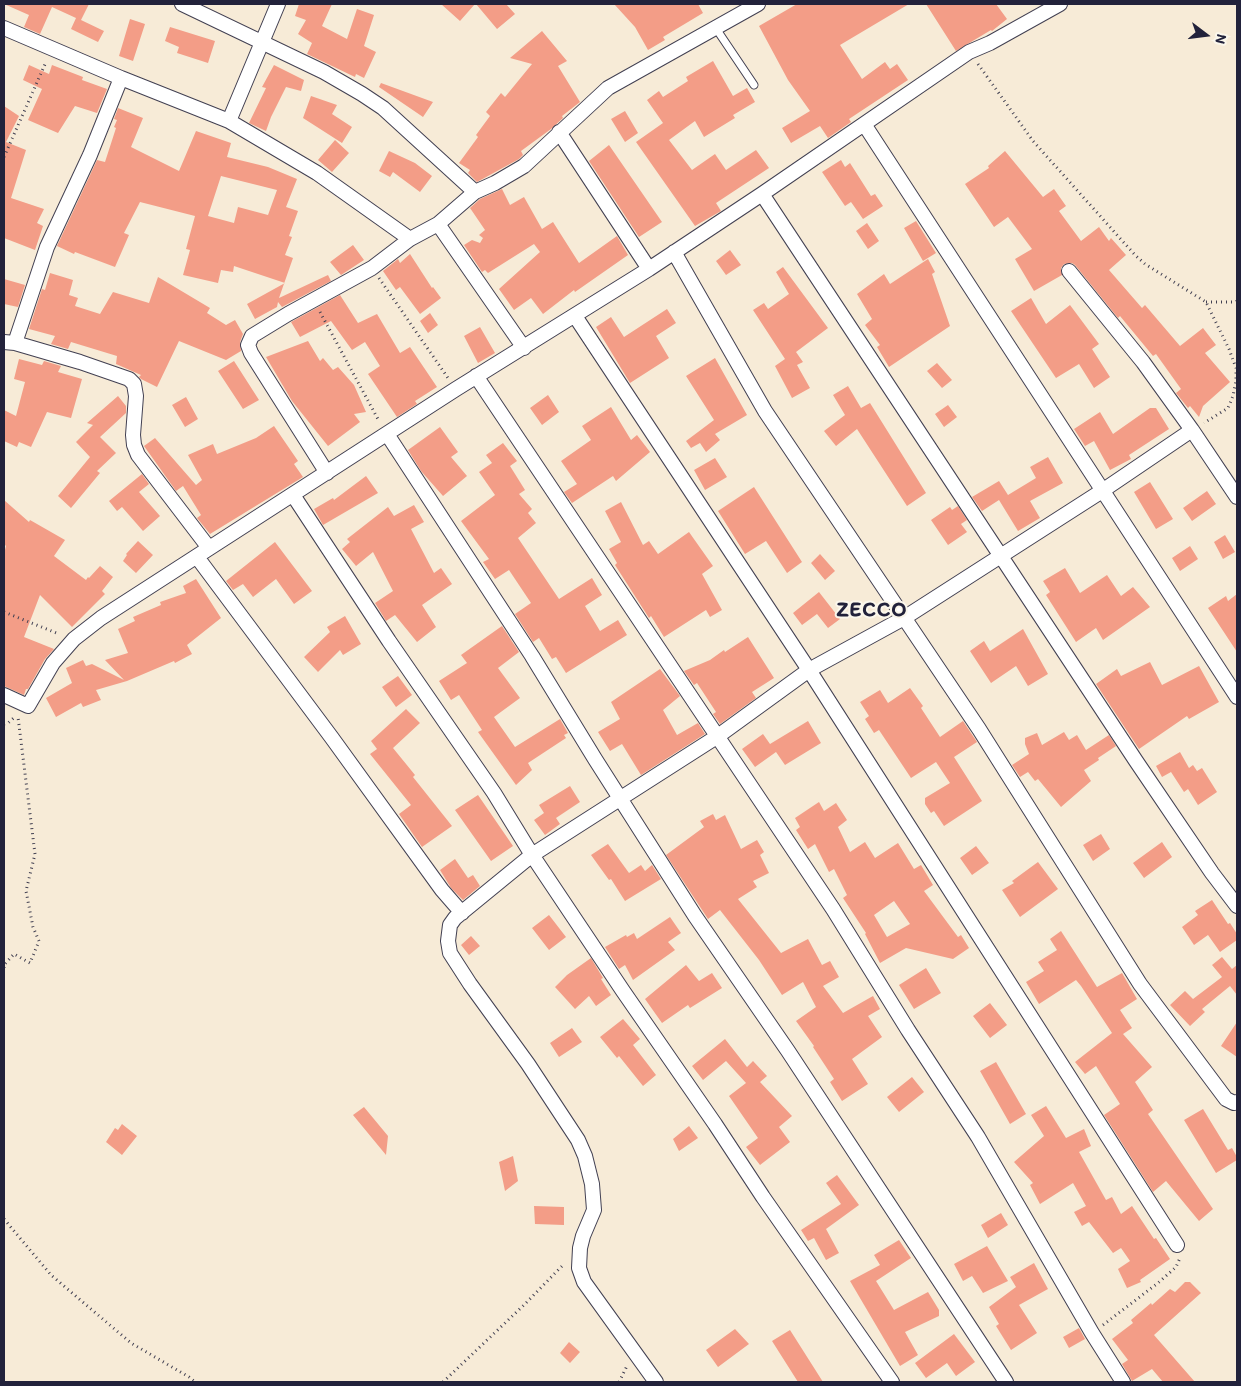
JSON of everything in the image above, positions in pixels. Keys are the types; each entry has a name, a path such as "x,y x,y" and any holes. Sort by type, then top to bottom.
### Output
{"street":[{"path":"182,4 324,72 383,108 475,192"},
{"path":"229,121 278,4"},
{"path":"327,472 251,353 248,345 252,336 372,268 410,239 438,224 475,192 524,166 608,88 758,4"},
{"path":"4,695 28,706 53,663 74,639 108,613 198,557 209,548 476,376 649,269 969,52 990,43 1060,4"},
{"path":"4,28 121,78 229,121 317,173 410,239"},
{"path":"121,78 90,155 47,247 9,342 80,362 129,379 134,384 136,396 132,435 138,455 209,548"},
{"path":"864,124 1237,697"},
{"path":"559,132 649,269"},
{"path":"762,194 1136,762 1212,873 1237,906"},
{"path":"438,224 524,348"},
{"path":"674,252 765,411 979,730 1140,984 1226,1099 1234,1103 1237,1102"},
{"path":"1069,270 1143,362 1192,430 1237,498"},
{"path":"575,316 809,670 1177,1245"},
{"path":"476,376 833,909 908,1030 978,1137 1092,1333 1123,1382"},
{"path":"656,1382 584,1282 579,1268 583,1236 594,1210 592,1184 585,1156 578,1140 528,1064 450,953 448,941 450,925 455,918 532,855 718,736 809,670 904,618 1102,491 1192,430"},
{"path":"386,434 532,656 695,916 788,1051 1006,1382"},
{"path":"293,495 389,641 494,793 532,855 763,1197 892,1382"},
{"path":"198,557 442,890 462,913"}],"lane":[{"path":"715,27 754,85"}],"path":[{"path":"4,157 51,49"},
{"path":"969,52 1033,141 1135,255 1145,264 1206,302 1237,301"},
{"path":"372,268 456,389"},
{"path":"313,301 386,434"},
{"path":"1192,430 1228,408 1236,381 1236,368 1229,349 1206,302"},
{"path":"4,612 74,639"},
{"path":"4,968 4,965 14,954 30,963 39,941 33,927 26,892 35,854 18,714"},
{"path":"4,1219 51,1275 131,1343 195,1382"},
{"path":"1092,1333 1111,1320 1176,1267 1180,1260 1180,1252 1177,1245"},
{"path":"443,1382 525,1304 580,1248"}],"building":[{"path":"4,4 89,4 81,20 104,31 98,42 71,29 76,18 52,7 40,34 24,27 29,15"},
{"path":"299,4 332,4 322,26 347,39 357,9 374,15 364,46 376,52 364,78 356,74 355,77 307,54 312,43 298,34 306,20 295,16"},
{"path":"441,4 475,4 460,21"},
{"path":"476,4 506,4 515,14 497,29"},
{"path":"614,4 698,4 703,13 663,37 665,40 648,50 635,27"},
{"path":"797,4 909,4 840,45 862,79 885,62 890,69 897,64 908,80 849,119 851,122 828,138 820,126 791,143 782,128 810,111 788,80 759,26"},
{"path":"926,4 996,4 1007,19 992,31 956,51"},
{"path":"130,19 145,24 133,61 119,56"},
{"path":"170,27 215,41 208,63 177,53 179,47 165,41"},
{"path":"542,31 567,61 558,66 580,102 562,116 563,118 551,129 521,151 523,155 519,159 477,182 468,173 470,170 459,163 478,137 476,135 490,116 486,112 501,93 505,97 532,64 510,58"},
{"path":"713,61 733,96 747,88 755,102 733,115 735,118 704,137 695,121 669,140 692,170 715,154 726,170 756,150 769,168 716,203 721,211 695,226 636,142 663,123 647,100 659,91 663,97 688,81 686,77"},
{"path":"29,65 49,74 52,65 83,77 82,80 107,89 97,113 75,106 58,133 28,120 42,89 23,80"},
{"path":"274,65 304,80 301,91 286,87 266,131 249,123 266,88 262,87"},
{"path":"381,83 433,102 423,117 379,87"},
{"path":"311,96 337,105 332,114 352,127 342,143 303,118"},
{"path":"4,106 19,116 6,142 26,150 11,198 44,209 37,223 43,226 35,250 4,238"},
{"path":"118,108 143,118 131,147 179,171 196,131 231,143 227,157 268,167 297,179 286,207 298,211 289,236 292,237 285,255 293,258 284,283 234,266 233,272 221,270 218,283 183,275 190,250 186,249 195,216 140,202 124,233 129,235 115,267 75,252 74,254 57,246 97,160 105,162 116,128 114,127 117,120 114,119","holes":["221,176 277,190 268,215 238,207 234,223 208,216"]},
{"path":"625,111 638,133 625,142 611,119"},
{"path":"335,140 349,153 332,172 318,160"},
{"path":"609,145 662,222 639,237 589,161"},
{"path":"389,151 415,163 432,176 420,192 393,172 390,177 379,171"},
{"path":"1005,151 1043,197 1054,189 1066,206 1059,211 1081,241 1099,227 1109,241 1111,238 1126,255 1109,270 1142,308 1145,305 1180,346 1203,328 1216,345 1205,353 1230,382 1203,406 1199,417 1190,406 1188,408 1176,393 1181,389 1156,354 1153,356 1120,316 1118,318 1075,265 1072,263 1064,264 1061,268 1062,275 1034,291 1015,259 1032,249 1008,217 994,227 965,184 989,168 988,166"},
{"path":"841,160 845,167 850,163 871,196 875,194 883,206 863,219 851,202 845,206 822,172"},
{"path":"502,189 510,205 524,197 542,229 553,222 579,263 617,236 628,255 575,292 574,290 543,314 531,298 514,310 499,289 540,252 534,244 488,273 485,270 482,272 464,245 472,240 480,243 483,238 479,235 485,230 470,208 480,199"},
{"path":"916,221 936,253 923,261 904,228"},
{"path":"867,223 879,241 868,249 856,231"},
{"path":"353,245 364,260 341,275 330,262"},
{"path":"730,250 741,265 726,275 716,261"},
{"path":"410,254 432,288 441,298 420,314 400,287 396,290 383,271 398,259 400,263"},
{"path":"928,259 935,272 932,274 950,326 889,367 877,347 880,345 865,325 872,319 857,294 884,274 890,284"},
{"path":"783,267 828,328 796,352 803,362 797,365 810,388 792,398 775,366 785,359 753,310 764,303 768,309 789,294 776,272"},
{"path":"50,273 73,280 69,295 78,298 75,306 100,314 113,292 149,303 158,277 210,308 207,313 226,325 235,320 243,334 240,342 241,351 226,360 179,341 157,387 141,379 139,377 141,375 116,364 117,356 71,342 68,349 51,344 55,336 29,329 42,289 45,290"},
{"path":"328,275 331,281 282,307 278,302 277,307 255,319 247,304 284,284 279,298"},
{"path":"4,279 25,285 18,307 4,304"},
{"path":"340,295 358,323 377,314 400,353 410,347 437,387 415,401 417,404 397,417 368,374 380,366 365,342 352,350 331,321 300,337 291,322"},
{"path":"1031,298 1046,324 1070,305 1099,344 1092,349 1110,377 1094,388 1079,364 1056,378 1011,311"},
{"path":"667,309 676,323 656,336 669,358 630,383 596,327 611,317 624,337"},
{"path":"430,313 438,325 428,333 420,321"},
{"path":"480,327 495,353 478,363 464,336"},
{"path":"308,341 320,361 323,358 333,370 338,367 354,385 366,412 354,414 360,422 328,446 292,401 266,357"},
{"path":"715,358 747,415 715,434 720,440 706,452 700,443 691,448 686,441 714,420 686,376"},
{"path":"19,359 42,365 44,361 61,366 58,372 82,379 71,418 47,412 31,447 19,442 17,447 4,441 4,410 16,416 25,382 14,379"},
{"path":"234,361 259,400 243,409 218,371"},
{"path":"937,363 952,380 942,388 927,371"},
{"path":"848,386 861,408 870,403 926,493 907,506 857,429 836,446 824,431 845,415 833,395"},
{"path":"548,395 559,412 542,425 530,408"},
{"path":"118,396 126,406 126,413 100,437 116,453 97,471 100,473 71,508 58,496 90,457 76,442 93,425 87,423"},
{"path":"186,397 198,419 185,427 172,405"},
{"path":"948,405 957,417 944,427 935,414"},
{"path":"611,407 631,440 637,435 650,452 616,481 613,476 572,503 564,492 577,484 561,461 591,440 582,426"},
{"path":"1150,408 1156,408 1169,429 1129,455 1131,459 1110,470 1094,441 1085,446 1074,429 1100,412 1113,434"},
{"path":"274,426 298,461 294,464 303,477 210,534 197,518 201,515 183,486 176,491 144,446 155,438 196,485 202,480 188,455 213,444 217,454 256,438"},
{"path":"440,427 458,452 451,457 467,476 443,496 421,471 408,450"},
{"path":"503,443 517,461 510,466 525,490 519,494 532,509 528,513 536,523 518,538 559,599 592,578 602,595 585,606 600,631 618,620 627,635 566,673 556,657 552,659 539,638 533,642 515,614 531,603 509,570 495,579 483,562 489,559 461,521 495,495 479,472 492,463 486,455"},
{"path":"1048,457 1063,483 1030,501 1040,518 1018,531 999,500 982,511 972,497 999,481 1008,495 1036,478 1030,467"},
{"path":"715,458 727,477 705,490 694,470"},
{"path":"142,474 149,484 139,492 160,516 143,531 122,507 117,511 109,501"},
{"path":"366,476 378,493 323,525 314,509 333,498 334,500"},
{"path":"1150,482 1173,519 1156,529 1134,492"},
{"path":"754,487 802,562 787,573 766,541 745,554 718,511"},
{"path":"1207,491 1216,504 1192,521 1183,508"},
{"path":"4,500 29,522 30,520 65,540 54,556 86,580 100,566 113,577 102,591 105,594 72,627 40,595 24,637 54,649 45,659 24,695 4,686 4,554 6,546 4,544"},
{"path":"621,502 643,545 649,541 658,554 689,532 713,566 702,574 722,610 710,617 706,610 664,637 651,616 649,618 615,565 617,563 609,549 621,542 605,511"},
{"path":"414,505 424,522 411,529 434,573 441,568 452,584 422,605 436,627 417,642 395,615 386,621 375,603 393,591 373,552 356,566 342,549 350,542 347,539 388,507 394,516"},
{"path":"958,506 967,520 961,524 967,532 948,545 931,520 950,507 952,510"},
{"path":"1225,535 1235,552 1223,559 1214,542"},
{"path":"138,541 153,555 136,573 123,561 126,554"},
{"path":"275,542 312,591 294,604 276,579 253,597 243,584 233,590 226,581"},
{"path":"1190,546 1198,559 1180,571 1172,558"},
{"path":"820,554 835,571 825,580 811,563"},
{"path":"1065,568 1080,593 1107,575 1121,596 1133,587 1150,607 1103,640 1096,628 1076,642 1046,595 1050,592 1043,581"},
{"path":"196,579 221,618 187,645 192,654 175,663 174,661 127,681 96,690 101,700 83,707 81,703 56,717 46,698 72,683 66,668 83,660 86,666 92,664 124,680 105,660 128,653 118,629 135,621 133,617 161,605 160,602 186,593 183,586"},
{"path":"819,592 840,619 828,628 817,614 802,625 793,613"},
{"path":"1237,594 1237,652 1208,608 1226,596 1228,601"},
{"path":"345,616 361,644 343,655 340,650 318,672 304,657 330,632 327,627"},
{"path":"502,626 519,652 498,668 520,698 494,717 515,747 560,719 568,733 564,735 566,738 528,763 532,770 516,785 478,732 482,730 459,695 451,700 439,681 467,663 461,655"},
{"path":"1023,629 1048,674 1028,686 1016,666 991,683 970,651 984,641 990,651"},
{"path":"748,637 774,678 752,692 756,698 720,724 713,714 716,712 697,683 694,685 684,671 710,660"},
{"path":"1150,662 1162,685 1199,666 1219,702 1189,719 1187,716 1139,749 1096,684 1117,669 1121,676"},
{"path":"660,669 680,696 663,710 677,735 698,723 705,734 641,775 622,744 610,751 598,732 620,719 611,702"},
{"path":"398,676 412,695 396,707 382,687"},
{"path":"910,688 923,706 921,708 940,737 963,721 977,742 954,757 982,801 944,826 934,811 931,813 925,804 925,798 950,783 936,762 911,778 879,730 874,733 865,719 869,716 860,702 880,690 888,703"},
{"path":"406,709 420,723 393,748 415,775 413,777 452,826 422,847 399,814 411,805 370,754 377,749 371,741"},
{"path":"808,721 821,743 785,765 776,752 755,767 742,749 763,734 770,744"},
{"path":"1064,732 1069,740 1077,735 1086,750 1109,735 1116,746 1084,770 1091,781 1061,807 1038,779 1035,781 1028,772 1020,777 1012,765 1029,754 1025,738 1037,733 1042,745"},
{"path":"1180,752 1189,768 1193,765 1197,771 1202,768 1217,792 1198,805 1188,789 1184,792 1171,772 1162,777 1156,766"},
{"path":"570,786 580,802 556,818 560,824 545,835 534,820 544,813 539,805"},
{"path":"478,795 513,846 491,861 455,810"},
{"path":"819,802 824,811 836,803 847,820 838,827 850,852 865,842 875,858 898,843 914,869 921,865 933,885 924,891 958,937 961,935 969,948 953,959 906,948 880,963 866,933 843,898 847,895 834,869 829,872 815,844 808,849 796,830 800,827 795,818","holes":["894,901 910,924 887,937 874,915"]},
{"path":"713,814 716,820 725,815 741,849 757,840 764,852 760,855 769,873 753,881 757,887 738,899 781,953 808,939 822,965 830,961 839,977 823,986 843,1013 873,996 880,1009 868,1016 882,1037 852,1059 868,1084 842,1101 830,1082 834,1079 796,1021 816,1007 803,982 782,995 759,960 720,910 708,919 666,855 704,827 700,821"},
{"path":"1101,834 1110,849 1093,861 1083,845"},
{"path":"1162,842 1172,857 1144,878 1133,863"},
{"path":"608,844 629,873 641,865 645,871 652,865 661,879 625,901 611,879 609,880 591,855"},
{"path":"976,846 989,863 972,875 960,858"},
{"path":"455,859 468,878 473,875 480,886 463,900 451,888 440,870"},
{"path":"1038,862 1058,889 1020,917 1002,890 1014,883 1012,881"},
{"path":"1212,900 1237,934 1237,940 1220,952 1208,935 1194,945 1182,927 1198,915 1195,911"},
{"path":"549,915 566,937 549,950 532,928"},
{"path":"670,917 681,933 668,942 675,950 633,980 625,965 619,969 605,947 626,935 627,937 634,933 637,939"},
{"path":"1061,931 1097,987 1122,973 1137,999 1120,1010 1132,1028 1123,1034 1152,1067 1135,1082 1153,1110 1148,1114 1213,1209 1199,1221 1166,1181 1153,1192 1104,1115 1120,1104 1096,1066 1085,1074 1075,1062 1112,1033 1081,986 1076,980 1039,1004 1026,982 1044,971 1038,962 1057,950 1050,939"},
{"path":"471,936 480,946 469,955 461,945"},
{"path":"1222,957 1232,969 1237,965 1237,995 1230,986 1202,1009 1205,1012 1190,1026 1170,1005 1185,991 1193,999 1222,977 1212,965"},
{"path":"591,958 611,995 596,1006 589,996 575,1009 555,987 567,975"},
{"path":"686,965 699,981 712,973 722,988 690,1008 688,1005 662,1023 645,999"},
{"path":"926,968 941,993 914,1009 899,985"},
{"path":"990,1003 1007,1025 990,1038 973,1016"},
{"path":"623,1019 640,1039 633,1045 656,1075 643,1086 619,1056 617,1058 600,1037"},
{"path":"1237,1022 1237,1057 1221,1046"},
{"path":"572,1028 582,1042 559,1057 550,1043"},
{"path":"725,1039 747,1067 753,1061 767,1076 760,1082 792,1116 779,1127 790,1142 760,1165 746,1147 758,1138 729,1096 746,1083 726,1061 703,1080 692,1066"},
{"path":"996,1062 1026,1114 1010,1124 980,1071"},
{"path":"912,1077 924,1092 899,1112 887,1097"},
{"path":"1046,1106 1066,1138 1084,1129 1091,1146 1079,1152 1106,1200 1112,1197 1121,1214 1132,1206 1170,1259 1140,1280 1141,1282 1127,1288 1118,1269 1130,1261 1121,1248 1113,1253 1089,1222 1082,1226 1074,1212 1086,1206 1073,1183 1040,1204 1030,1185 1033,1183 1014,1162 1044,1136 1031,1115"},
{"path":"364,1107 388,1136 386,1155 353,1115"},
{"path":"1203,1109 1228,1150 1232,1148 1237,1157 1237,1160 1216,1173 1184,1120"},
{"path":"122,1124 137,1136 122,1155 106,1142 115,1128 118,1130"},
{"path":"689,1126 698,1138 679,1151 673,1139"},
{"path":"513,1156 518,1181 505,1191 499,1162"},
{"path":"837,1175 859,1205 826,1229 839,1253 826,1260 814,1238 808,1241 801,1230 841,1204 826,1183"},
{"path":"534,1206 564,1207 564,1225 535,1224"},
{"path":"1001,1213 1008,1225 988,1238 981,1225"},
{"path":"899,1240 911,1258 876,1281 894,1310 928,1292 939,1310 939,1316 905,1332 918,1355 900,1366 850,1281 880,1265 874,1255"},
{"path":"987,1246 1008,1281 983,1293 972,1276 963,1281 954,1264"},
{"path":"1034,1263 1048,1289 1019,1305 1037,1333 1011,1350 996,1326 999,1324 989,1307 1016,1287 1010,1277"},
{"path":"1185,1282 1190,1282 1201,1293 1154,1335 1195,1382 1163,1382 1152,1369 1132,1381 1122,1364 1128,1360 1112,1339 1133,1323 1131,1320 1151,1303 1152,1305 1170,1289 1175,1292"},
{"path":"1079,1328 1085,1339 1069,1348 1063,1337"},
{"path":"735,1329 749,1344 718,1367 706,1350"},
{"path":"790,1330 823,1382 798,1382 772,1341"},
{"path":"954,1334 975,1362 956,1376 947,1363 926,1378 915,1363"},
{"path":"569,1342 580,1352 570,1363 560,1353"}],"district":[{"name":"ZECCO","path":"872,611"}]}
